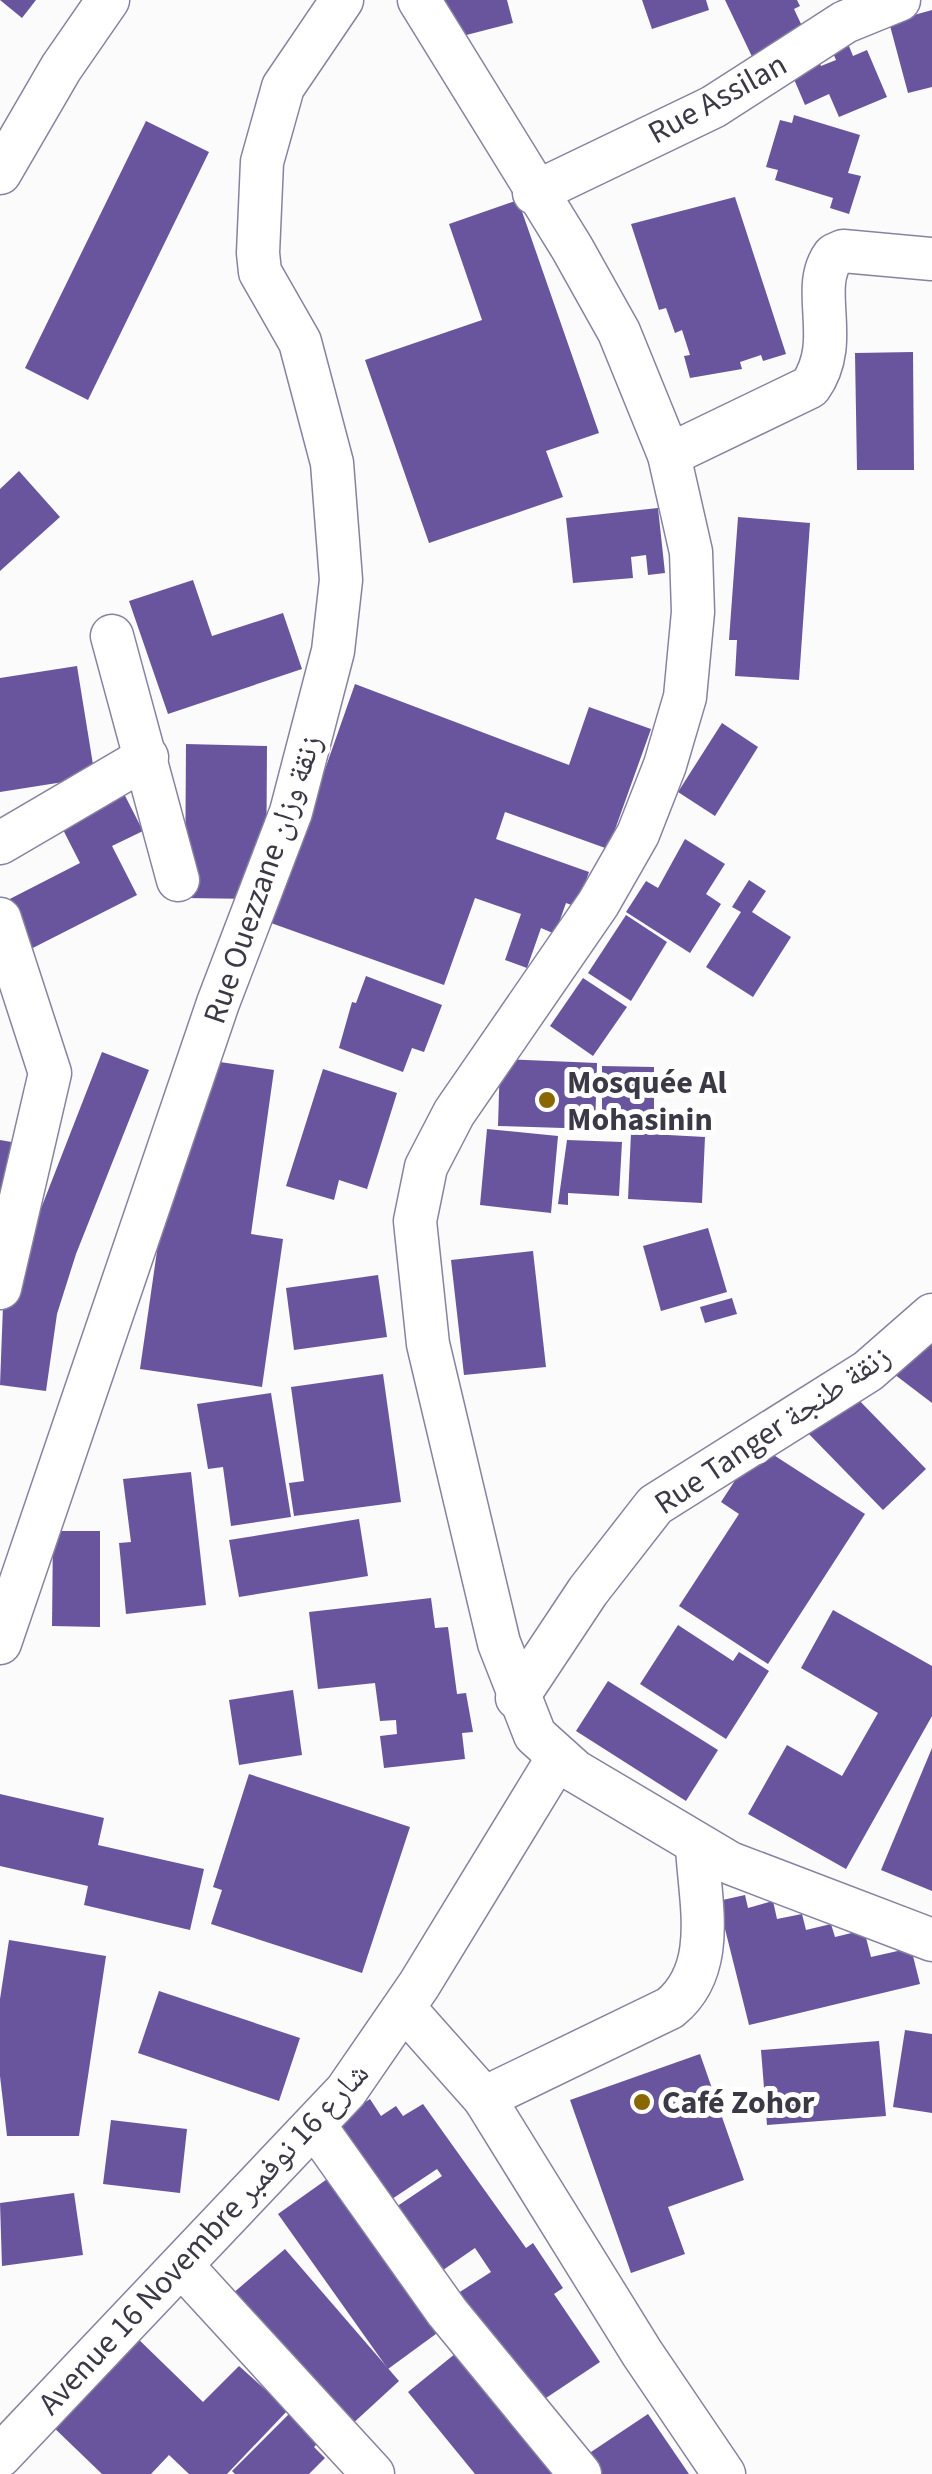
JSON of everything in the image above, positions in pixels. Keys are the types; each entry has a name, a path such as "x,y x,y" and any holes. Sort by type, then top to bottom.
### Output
{"street":[{"path":"0,172 61,68 108,0"},
{"name":"Rue Ouezzane زنقة وزان","path":"0,1643 218,1003 291,812 333,651 341,580 332,462 300,342 260,272 258,253 262,162 283,88 342,0"},
{"path":"419,0 572,248 618,332 669,454 691,552 694,612 684,697 666,766 638,834 598,904 454,1112 426,1167 415,1221 428,1344 451,1455 517,1698 536,1735 558,1759 698,1847 764,1878 932,1940"},
{"name":"Rue Assilan","path":"534,192 713,107 845,22 899,0"},
{"path":"669,454 810,387 826,349 824,280 834,255 843,251 932,258"},
{"path":"112,636 178,880"},
{"path":"0,843 146,757"},
{"path":"0,918 50,1074 0,1288"},
{"name":"Rue Tanger زنقة طنجة","path":"517,1698 588,1591 655,1505 868,1371 932,1315"},
{"name":"Avenue 16 Novembre شارع 16 نوفمبر","path":"0,2456 346,2091 404,2008 558,1759"},
{"path":"484,2098 670,2008 687,1994 698,1978 702,1952 698,1847"},
{"path":"404,2008 484,2098 642,2353 724,2474"},
{"path":"315,2126 447,2312 580,2474"},
{"path":"183,2266 373,2474"}],"building":[{"path":"0,0 36,0 22,18"},
{"path":"436,0 507,0 513,23 447,40"},
{"path":"642,0 706,0 709,10 652,29"},
{"path":"725,0 797,0 800,6 794,9 809,41 756,65"},
{"path":"932,10 932,87 908,93 889,22"},
{"path":"849,46 853,56 867,50 887,97 839,117 829,94 805,105 788,65 816,53 821,66 836,60 833,53"},
{"path":"794,115 860,135 848,173 861,176 849,214 830,208 833,198 775,180 778,170 766,167 780,120 792,123"},
{"path":"146,121 209,152 88,400 25,368"},
{"path":"735,197 786,354 763,361 761,355 740,362 742,369 690,378 684,356 690,355 682,330 675,333 666,308 659,310 631,224"},
{"path":"518,200 599,433 546,451 563,497 429,543 365,360 482,320 449,224"},
{"path":"913,352 914,470 857,470 855,353"},
{"path":"19,471 60,517 0,571 0,489"},
{"path":"658,508 665,573 648,575 646,555 631,557 633,578 573,583 566,518"},
{"path":"738,517 810,523 799,680 735,676 737,640 729,640"},
{"path":"193,580 212,636 283,613 302,669 168,714 129,601"},
{"path":"77,666 95,777 0,792 0,678"},
{"path":"355,684 569,765 589,707 651,729 608,849 505,812 496,839 589,872 577,907 566,903 555,934 541,928 527,968 505,960 521,914 475,898 444,985 271,923"},
{"path":"722,723 758,747 715,816 678,792"},
{"path":"186,744 267,746 266,899 185,898"},
{"path":"118,782 143,831 112,846 137,895 19,955 0,904 80,863 55,814"},
{"path":"685,839 725,864 706,894 721,904 690,953 626,912 646,881 658,888"},
{"path":"749,880 766,891 752,912 791,937 753,997 706,967 741,912 732,907"},
{"path":"626,915 667,942 631,1001 588,973"},
{"path":"366,976 442,1005 424,1052 412,1048 403,1072 339,1048 352,1002 356,1003"},
{"path":"583,978 627,1007 593,1056 550,1026"},
{"path":"102,1052 149,1070 76,1254 57,1314 46,1391 0,1385 3,1306"},
{"path":"185,1057 274,1070 251,1234 283,1239 262,1387 140,1369"},
{"name":"Mosquée Al Mohasinin","path":"500,1059 597,1063 595,1129 498,1126"},
{"path":"602,1066 654,1067 654,1132 602,1131"},
{"path":"323,1069 397,1093 367,1189 339,1180 334,1200 286,1186"},
{"path":"487,1129 558,1136 551,1213 480,1205"},
{"path":"631,1133 705,1137 702,1203 628,1199"},
{"path":"0,1140 23,1144 0,1261"},
{"path":"567,1140 622,1142 619,1196 568,1193 568,1205 558,1204"},
{"path":"708,1228 727,1292 661,1311 643,1246"},
{"path":"533,1251 546,1367 464,1375 451,1260"},
{"path":"378,1275 387,1337 294,1350 286,1288"},
{"path":"732,1298 737,1314 705,1323 700,1307"},
{"path":"932,1317 932,1403 890,1371"},
{"path":"383,1374 401,1502 294,1516 289,1483 304,1481 291,1387"},
{"path":"850,1391 926,1469 883,1510 807,1432"},
{"path":"271,1393 291,1517 231,1526 223,1467 208,1469 197,1404"},
{"path":"758,1445 865,1514 768,1664 679,1606 739,1514 721,1502"},
{"path":"191,1472 206,1605 126,1614 119,1543 131,1542 123,1479"},
{"path":"359,1519 368,1576 239,1597 229,1540"},
{"path":"53,1531 100,1531 100,1627 52,1626"},
{"path":"431,1598 435,1628 448,1627 457,1694 466,1693 473,1732 462,1733 465,1759 384,1768 380,1736 397,1734 396,1720 380,1721 375,1683 318,1689 309,1612"},
{"path":"833,1610 932,1666 932,1716 846,1869 748,1814 787,1745 842,1776 878,1713 801,1668"},
{"path":"678,1625 733,1661 739,1652 769,1671 726,1739 640,1684"},
{"path":"608,1681 718,1750 686,1801 576,1731"},
{"path":"293,1690 302,1755 239,1765 229,1700"},
{"path":"932,1748 932,1891 881,1870"},
{"path":"249,1774 410,1827 362,1973 211,1924 222,1890 213,1887"},
{"path":"0,1794 104,1818 98,1845 204,1869 190,1930 84,1905 88,1886 0,1866"},
{"path":"745,1895 748,1908 773,1901 777,1919 802,1914 806,1930 831,1924 835,1937 864,1930 871,1957 911,1948 920,1984 749,2025 718,1901"},
{"path":"9,1940 106,1956 79,2136 7,2136 0,2076 0,1999"},
{"path":"159,1991 300,2038 279,2101 138,2053"},
{"path":"905,2030 932,2034 932,2113 893,2107"},
{"path":"879,2041 886,2116 767,2125 761,2050"},
{"path":"700,2054 744,2180 668,2207 685,2254 631,2273 570,2100"},
{"path":"370,2099 381,2116 396,2106 403,2116 423,2104 526,2248 533,2243 563,2288 554,2294 600,2362 534,2406 452,2297 491,2272 475,2248 430,2279 390,2211 442,2176 437,2169 386,2203 332,2123"},
{"path":"111,2120 187,2129 180,2193 103,2184"},
{"path":"330,2177 440,2331 388,2369 278,2214"},
{"path":"74,2193 83,2255 2,2266 0,2203"},
{"path":"285,2249 399,2381 349,2427 232,2294"},
{"path":"132,2333 203,2402 239,2366 288,2410 227,2474 189,2474 169,2455 151,2474 102,2474 47,2421"},
{"path":"461,2349 563,2474 475,2474 408,2392"},
{"path":"290,2413 319,2442 314,2447 325,2458 309,2474 235,2474 232,2471"},
{"path":"648,2414 689,2474 601,2474 588,2454"}],"place":[{"name":"Mosquée Al Mohasinin","path":"547,1100"},
{"name":"Café Zohor","path":"642,2102"}]}
